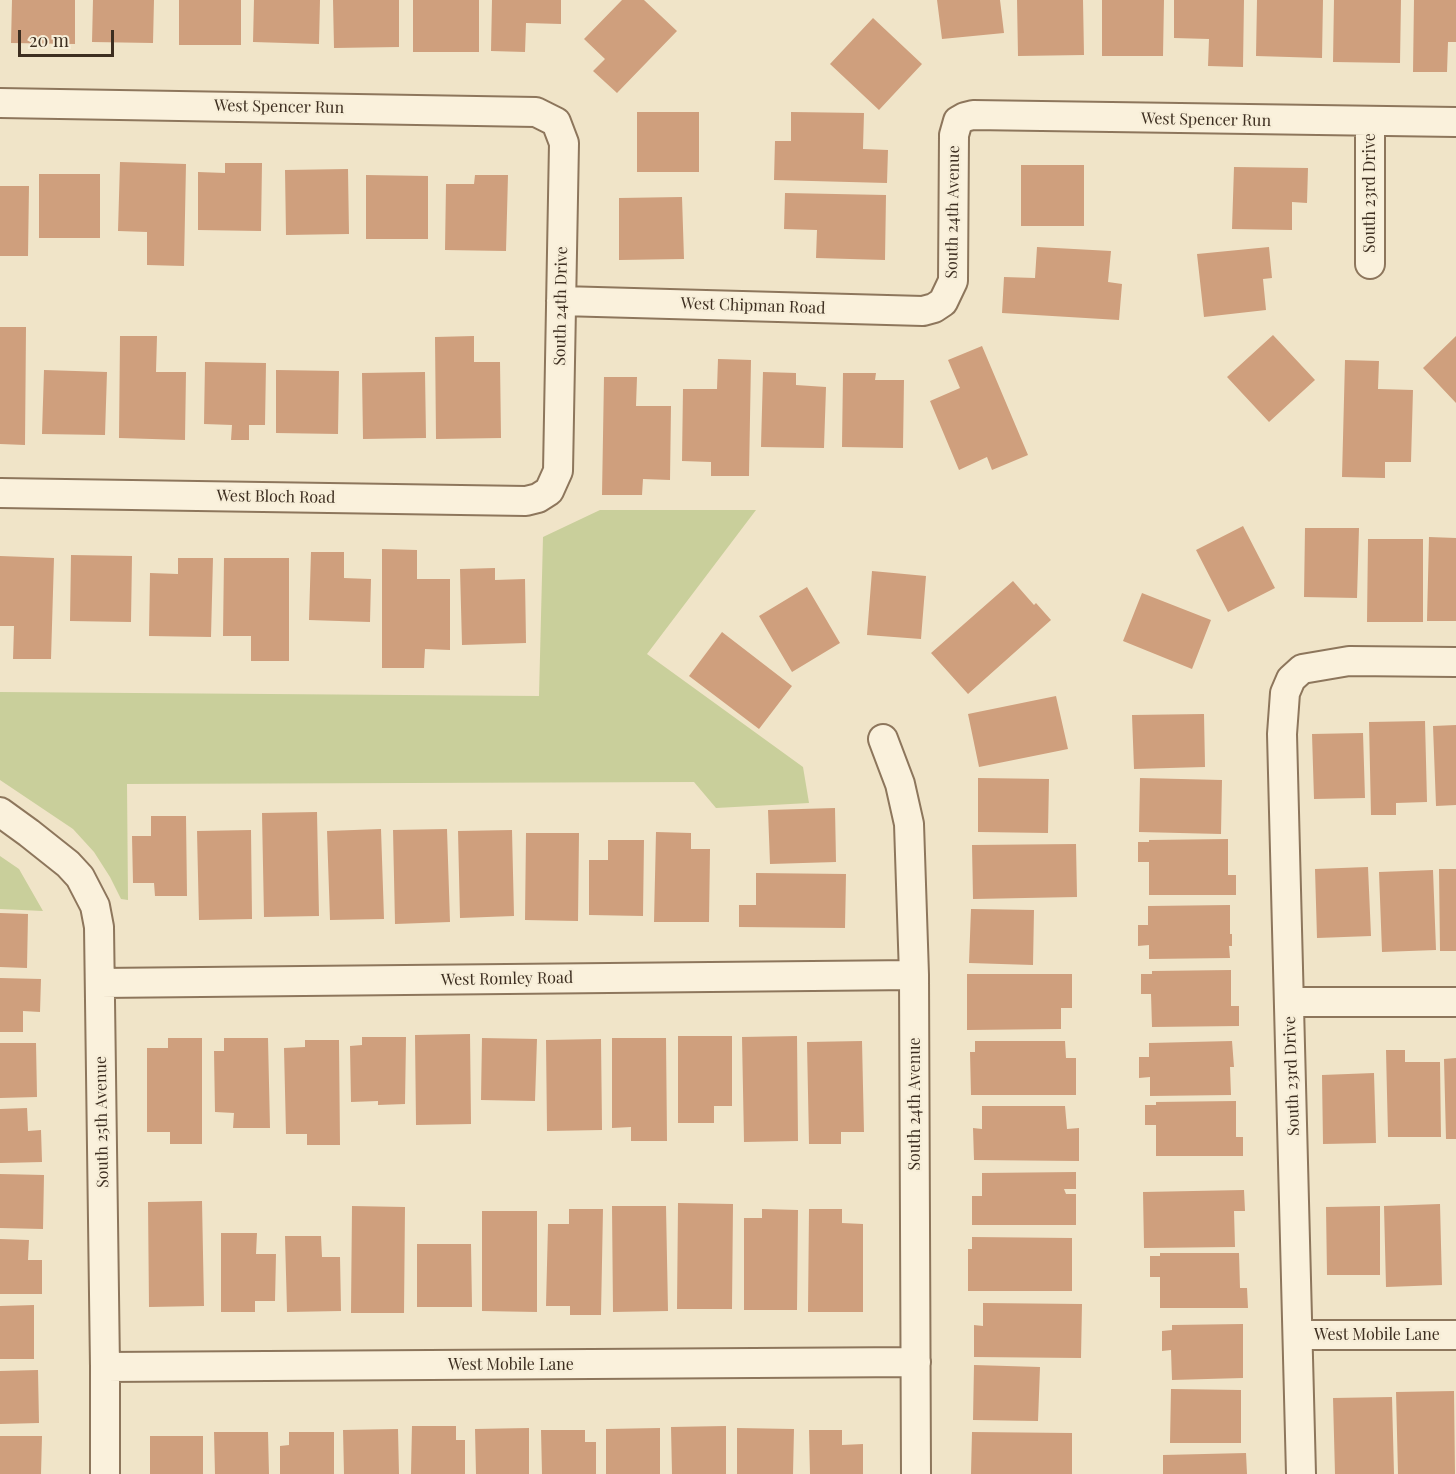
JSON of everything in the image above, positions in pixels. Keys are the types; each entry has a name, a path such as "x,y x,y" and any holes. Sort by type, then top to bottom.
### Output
{"street":[{"name":"West Spencer Run","path":"0,103 536,112 556,122"},
{"name":"West Spencer Run","path":"958,121 973,116 1456,122"},
{"name":"South 24th Avenue","path":"944,302 953,281 954,135 958,121"},
{"name":"South 24th Drive","path":"549,491 558,471 564,144 556,122"},
{"name":"South 23rd Drive","path":"1370,122 1370,264"},
{"name":"West Chipman Road","path":"561,301 923,311 944,302"},
{"name":"West Bloch Road","path":"0,493 526,501 538,498 549,491"},
{"name":"South 23rd Drive","path":"1301,1474 1282,734 1285,693 1291,679 1302,669 1348,661 1456,662"},
{"name":"South 24th Avenue","path":"883,739 900,784 909,824 914,975 916,1474"},
{"name":"South 25th Avenue","path":"0,812 29,832 68,864 80,877 95,906 99,927 105,1474"},
{"name":"West Romley Road","path":"100,982 914,975"},
{"path":"1290,1002 1456,1002"},
{"name":"West Mobile Lane","path":"1298,1335 1456,1335"},
{"name":"West Mobile Lane","path":"105,1367 916,1362"}],"green space":[{"path":"600,510 756,510 647,654 803,767 809,803 716,808 694,782 127,784 128,900 121,899 94,852 73,829 0,780 0,692 539,696 543,537"},
{"path":"0,856 19,869 43,911 0,909"}],"building":[{"path":"12,0 75,0 75,44 11,43"},
{"path":"93,0 154,0 153,43 92,42"},
{"path":"179,0 241,0 241,45 179,45"},
{"path":"254,0 320,0 319,44 253,42"},
{"path":"333,0 399,0 399,47 334,48"},
{"path":"413,0 479,0 479,52 413,52"},
{"path":"492,0 561,0 561,24 526,23 525,52 491,51"},
{"path":"622,0 644,0 677,31 617,93 593,71 605,59 584,39"},
{"path":"937,0 1000,0 1004,33 942,39"},
{"path":"1017,0 1083,0 1084,55 1018,56"},
{"path":"1102,0 1164,0 1163,56 1102,56"},
{"path":"1174,0 1244,0 1243,67 1208,66 1209,39 1174,38"},
{"path":"1257,0 1323,0 1322,58 1256,56"},
{"path":"1334,0 1401,0 1400,63 1333,62"},
{"path":"1414,0 1456,0 1456,42 1448,42 1447,72 1413,72"},
{"path":"873,18 922,64 879,110 830,64"},
{"path":"637,112 699,112 699,172 637,172"},
{"path":"791,112 864,113 863,149 888,150 887,183 774,180 775,141 791,141"},
{"path":"120,162 186,164 184,266 147,265 147,232 118,231"},
{"path":"225,163 262,163 261,231 198,230 198,172 225,173"},
{"path":"1021,165 1084,165 1084,226 1021,226"},
{"path":"1234,167 1308,168 1307,203 1292,202 1292,230 1232,229"},
{"path":"348,169 349,234 286,235 285,170"},
{"path":"39,174 100,174 100,238 39,238"},
{"path":"366,175 428,176 428,239 366,239"},
{"path":"475,175 508,175 506,251 445,250 446,184 474,184"},
{"path":"0,186 29,186 28,256 0,256"},
{"path":"785,193 886,195 885,260 816,258 817,230 784,229"},
{"path":"682,197 684,259 619,260 619,198"},
{"path":"1037,247 1111,251 1108,282 1122,284 1119,320 1002,313 1004,277 1035,278"},
{"path":"1269,247 1272,278 1263,279 1266,310 1204,317 1197,254"},
{"path":"0,327 26,327 25,445 0,444"},
{"path":"1273,335 1315,380 1269,422 1227,377"},
{"path":"120,336 157,336 156,372 186,372 185,440 119,438"},
{"path":"474,336 474,362 500,362 501,438 436,439 435,337"},
{"path":"1456,336 1456,403 1423,368"},
{"path":"982,346 1028,455 992,470 987,457 959,470 930,401 960,388 948,360"},
{"path":"718,359 751,360 749,476 711,476 711,462 682,461 683,389 717,389"},
{"path":"1345,360 1379,361 1378,389 1413,390 1411,462 1385,462 1385,478 1342,477"},
{"path":"205,362 266,363 265,425 249,425 249,440 231,440 232,425 204,424"},
{"path":"44,370 107,372 105,435 42,434"},
{"path":"276,370 339,371 338,434 276,433"},
{"path":"425,372 426,438 363,439 362,373"},
{"path":"763,372 796,373 796,385 826,387 824,448 761,447"},
{"path":"843,373 876,373 875,380 904,380 903,448 842,447"},
{"path":"604,377 637,377 636,406 671,406 670,480 643,479 642,495 602,495"},
{"path":"1243,526 1275,588 1228,612 1196,550"},
{"path":"1305,528 1359,528 1357,598 1304,597"},
{"path":"1429,537 1456,538 1456,621 1427,621"},
{"path":"1368,539 1423,539 1423,622 1367,622"},
{"path":"382,549 417,550 417,579 450,579 450,650 425,649 424,668 382,668"},
{"path":"311,552 344,552 344,578 371,579 370,622 309,620"},
{"path":"71,555 132,556 131,622 70,621"},
{"path":"0,556 54,558 51,659 13,659 14,626 0,626"},
{"path":"178,558 213,558 211,637 149,636 150,573 178,574"},
{"path":"224,558 289,558 289,661 251,661 251,636 223,636"},
{"path":"495,568 495,580 525,579 526,643 462,645 460,569"},
{"path":"872,571 926,576 921,639 867,635"},
{"path":"1013,581 1051,620 968,694 931,653"},
{"path":"807,587 840,643 792,672 759,616"},
{"path":"1142,593 1211,620 1192,669 1123,641"},
{"path":"722,632 792,686 759,729 689,676"},
{"path":"1056,696 1068,749 979,767 968,714"},
{"path":"1204,714 1205,767 1134,769 1132,715"},
{"path":"1425,721 1427,802 1396,803 1396,815 1371,815 1369,722"},
{"path":"1456,725 1456,805 1436,806 1433,726"},
{"path":"1363,733 1365,798 1314,799 1312,734"},
{"path":"978,778 1049,779 1048,833 978,832"},
{"path":"1140,778 1222,780 1221,834 1139,832"},
{"path":"835,808 836,862 770,864 768,810"},
{"path":"317,812 319,916 264,917 262,813"},
{"path":"151,816 186,816 187,896 155,896 154,883 133,883 132,836 151,836"},
{"path":"381,829 384,919 330,920 327,831"},
{"path":"447,829 450,922 395,924 393,830"},
{"path":"251,830 252,919 199,920 197,831"},
{"path":"512,830 514,916 460,918 458,831"},
{"path":"656,832 691,833 691,849 710,849 709,922 654,922"},
{"path":"526,833 579,833 578,921 525,920"},
{"path":"1228,839 1228,875 1236,875 1236,895 1149,895 1149,862 1138,862 1138,842"},
{"path":"608,840 644,840 643,916 589,915 589,860 608,860"},
{"path":"1076,844 1077,897 973,899 972,845"},
{"path":"1368,867 1371,936 1317,938 1315,869"},
{"path":"1439,869 1456,869 1456,951 1440,951"},
{"path":"1433,870 1436,950 1382,952 1379,872"},
{"path":"756,873 846,874 845,928 739,927 739,905 756,905"},
{"path":"1230,905 1232,946 1229,946 1230,958 1149,959 1149,945 1138,946 1138,925 1148,925 1148,906"},
{"path":"971,909 1034,910 1033,965 969,963"},
{"path":"0,913 28,914 27,968 0,967"},
{"path":"1231,970 1231,1006 1239,1006 1239,1026 1152,1027 1151,994 1141,994 1141,974 1152,974 1152,971"},
{"path":"967,974 1072,974 1072,1008 1061,1008 1061,1029 967,1030"},
{"path":"0,978 41,979 40,1012 23,1011 23,1032 0,1032"},
{"path":"470,1034 471,1124 416,1125 415,1035"},
{"path":"678,1036 732,1036 732,1106 714,1106 714,1123 678,1123"},
{"path":"797,1036 798,1141 744,1142 742,1037"},
{"path":"362,1037 406,1037 405,1104 378,1105 378,1101 351,1102 350,1046 362,1045"},
{"path":"168,1038 202,1038 202,1144 170,1144 170,1132 147,1132 147,1048 168,1048"},
{"path":"224,1038 268,1038 270,1128 233,1128 234,1113 215,1112 214,1051 224,1051"},
{"path":"482,1038 537,1039 535,1101 481,1100"},
{"path":"612,1038 666,1038 667,1141 631,1141 631,1127 612,1128"},
{"path":"601,1039 602,1130 547,1131 546,1040"},
{"path":"305,1040 339,1040 340,1145 307,1145 307,1134 286,1134 284,1048 305,1047"},
{"path":"862,1041 864,1132 841,1132 841,1144 809,1144 807,1042"},
{"path":"975,1041 1065,1041 1066,1058 1076,1058 1076,1095 971,1095 970,1052 975,1052"},
{"path":"1232,1041 1234,1067 1230,1067 1231,1095 1150,1096 1150,1077 1139,1078 1139,1057 1149,1057 1149,1043"},
{"path":"0,1043 36,1043 37,1097 0,1098"},
{"path":"1386,1050 1405,1050 1405,1062 1440,1062 1441,1137 1388,1137"},
{"path":"1456,1058 1456,1139 1446,1139 1444,1059"},
{"path":"1374,1073 1376,1143 1323,1144 1322,1075"},
{"path":"1236,1101 1236,1137 1243,1137 1243,1156 1156,1156 1156,1125 1145,1125 1145,1105 1156,1105 1156,1102"},
{"path":"982,1106 1065,1106 1067,1129 1079,1128 1079,1161 974,1160 973,1128 982,1129"},
{"path":"27,1108 28,1131 41,1130 42,1162 0,1163 0,1109"},
{"path":"1076,1172 1076,1189 1064,1189 1066,1194 1076,1194 1076,1225 972,1225 972,1196 982,1196 982,1173"},
{"path":"0,1174 44,1175 43,1229 0,1228"},
{"path":"1244,1190 1245,1211 1234,1211 1235,1247 1144,1248 1143,1192"},
{"path":"202,1201 204,1306 149,1307 148,1202"},
{"path":"678,1203 733,1204 732,1309 677,1309"},
{"path":"1440,1204 1442,1285 1386,1287 1384,1206"},
{"path":"352,1206 405,1207 404,1313 351,1313"},
{"path":"612,1206 666,1206 668,1311 613,1312"},
{"path":"1380,1206 1380,1275 1327,1275 1326,1207"},
{"path":"569,1209 603,1209 601,1315 570,1315 570,1306 546,1306 548,1224 569,1224"},
{"path":"762,1209 798,1210 797,1310 744,1310 744,1218 762,1218"},
{"path":"809,1209 842,1209 842,1223 863,1224 863,1312 808,1312"},
{"path":"482,1211 537,1211 537,1312 482,1311"},
{"path":"221,1233 257,1233 256,1254 276,1254 275,1301 255,1301 255,1312 221,1312"},
{"path":"285,1236 321,1236 322,1257 340,1257 341,1311 287,1312"},
{"path":"972,1237 1072,1238 1072,1291 968,1291 968,1249 972,1249"},
{"path":"0,1239 29,1240 28,1260 42,1260 42,1294 0,1294"},
{"path":"417,1244 471,1244 472,1307 417,1307"},
{"path":"1160,1253 1239,1253 1240,1288 1247,1288 1248,1308 1160,1308 1160,1277 1150,1277 1150,1256 1160,1256"},
{"path":"983,1303 1082,1304 1081,1358 974,1357 974,1325 983,1326"},
{"path":"34,1305 34,1359 0,1359 0,1306"},
{"path":"1243,1324 1243,1378 1172,1380 1171,1350 1162,1351 1162,1331 1172,1330 1172,1325"},
{"path":"974,1365 1040,1367 1038,1421 973,1420"},
{"path":"38,1370 39,1423 0,1424 0,1371"},
{"path":"1171,1389 1241,1390 1241,1443 1170,1443"},
{"path":"1454,1391 1455,1474 1398,1474 1396,1392"},
{"path":"1392,1397 1394,1474 1335,1474 1333,1398"},
{"path":"412,1426 456,1426 456,1440 465,1440 465,1474 411,1474"},
{"path":"726,1426 726,1474 672,1474 671,1427"},
{"path":"529,1428 529,1474 476,1474 475,1429"},
{"path":"660,1428 660,1474 606,1474 606,1429"},
{"path":"737,1428 794,1429 793,1474 737,1474"},
{"path":"398,1429 399,1474 344,1474 343,1430"},
{"path":"541,1430 585,1430 585,1442 596,1442 596,1474 542,1474"},
{"path":"809,1430 842,1430 842,1445 863,1444 863,1474 810,1474"},
{"path":"214,1432 268,1432 269,1474 215,1474"},
{"path":"289,1432 334,1432 334,1474 280,1474 280,1446 289,1445"},
{"path":"972,1432 1072,1433 1072,1474 971,1474"},
{"path":"0,1436 42,1436 41,1474 0,1474"},
{"path":"150,1436 203,1436 203,1474 150,1474"},
{"path":"1246,1453 1247,1474 1163,1474 1163,1455"}]}
